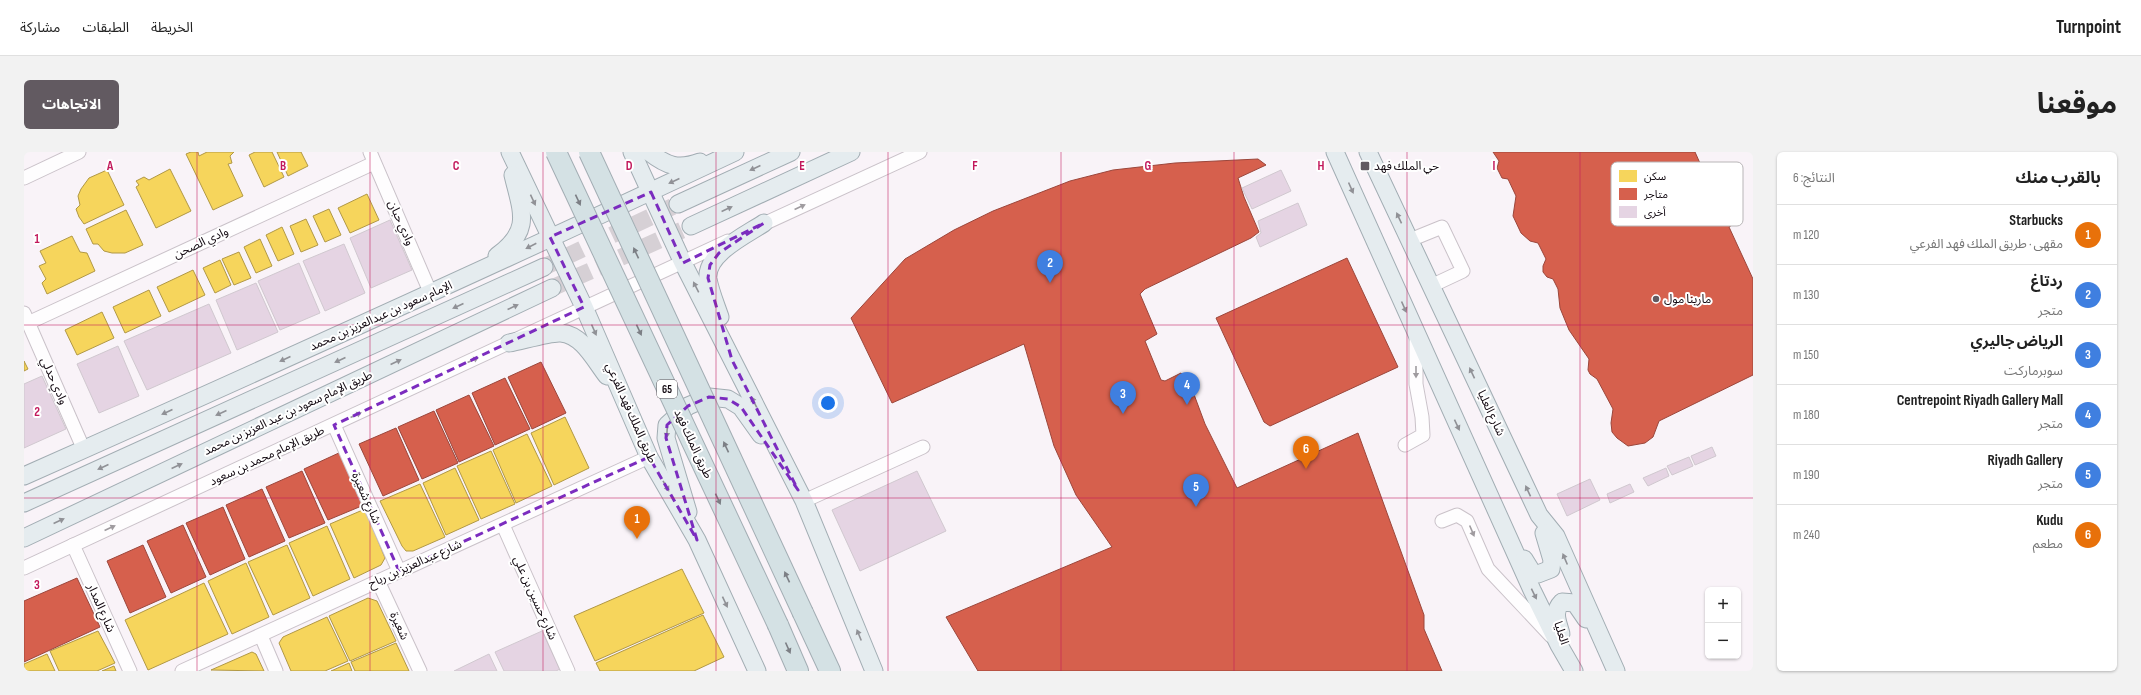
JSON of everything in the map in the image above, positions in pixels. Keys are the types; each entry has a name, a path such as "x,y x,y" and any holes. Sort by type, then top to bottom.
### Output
{"highway":[{"name":"طريق الملك فهد","path":"556,152 778,625 798,671"},
{"name":"65","path":"589,152 830,671"}],"main road":[{"path":"474,275 511,246 520,232 522,211 507,152"},
{"name":"طريق الملك فهد الفرعي","path":"510,152 584,307 649,457 697,540 757,671"},
{"path":"632,152 683,263 801,495 874,671"},
{"path":"650,152 664,164 688,167 730,152"},
{"name":"الإمام سعود بن عبدالعزيز بن محمد","path":"24,476 474,275 550,237 651,192 735,152"},
{"path":"678,204 791,152"},
{"path":"691,226 851,152"},
{"path":"1335,152 1505,528 1559,645 1573,669"},
{"name":"شارع العليا","path":"1368,152 1539,515 1556,536 1616,671"},
{"path":"732,360 708,278 710,265 719,253 764,223"},
{"path":"24,503 544,267"},
{"name":"طريق الإمام سعود بن عبد العزيز بن محمد","path":"24,538 552,288"},
{"path":"509,344 560,333 573,338 585,346 625,401"},
{"path":"697,540 666,438 667,425 688,406 709,397 728,399 741,407 801,495"},
{"path":"1505,528 1532,572 1538,574 1544,573 1550,568 1552,560 1539,515"},
{"name":"العليا","path":"1573,669 1555,615 1557,607 1562,602 1575,603 1608,652"}],"street":[{"path":"24,178 79,152"},
{"name":"طريق الإمام محمد بن سعود","path":"24,568 509,344 584,307 683,263 764,223 920,152"},
{"name":"وادي حبان","path":"372,158 432,294"},
{"name":"وادي الصحن","path":"26,318 372,158"},
{"path":"1410,240 1442,227 1463,271 1431,286"},
{"name":"وادي حدلي","path":"26,318 84,450"},
{"path":"1405,445 1423,435 1422,417 1416,384 1416,333"},
{"name":"شارع شعيرة","path":"334,425 399,571"},
{"path":"801,495 923,447"},
{"name":"شارع عبدالعزيز بن رباح","path":"182,671 649,457"},
{"path":"1442,521 1457,516 1467,521 1488,569 1559,645"},
{"name":"شارع حسين بن علي","path":"503,525 568,671"},
{"name":"شارع المدار","path":"73,545 130,671"},
{"name":"شعيرة","path":"378,580 420,671"},
{"path":"261,636 276,671"}],"highlighted area":[{"path":"651,192 683,263 764,223 719,253 710,265 708,278 732,360 798,490 741,407 728,399 709,397 688,406 667,425 666,438 697,540 649,457 399,571 334,425 584,307 550,237"}],"building: سكن":[{"path":"198,152 199,156 207,152 234,152 230,156 232,163 228,164 243,196 213,210 186,154"},
{"path":"255,152 272,152 284,177 264,187 249,155"},
{"path":"277,152 301,152 308,166 288,176"},
{"path":"170,169 191,211 156,228 136,187 139,185 136,181 144,177 149,180"},
{"path":"107,170 124,205 84,224 76,209 80,205 78,196 89,178"},
{"path":"367,194 379,220 350,233 338,208"},
{"path":"329,209 341,235 325,242 313,216"},
{"path":"126,210 143,245 125,253 112,253 104,251 98,244 93,244 86,229"},
{"path":"306,219 318,245 301,252 290,226"},
{"path":"282,227 294,254 278,261 266,235"},
{"path":"72,236 80,252 87,253 95,271 47,294 42,283 46,279 39,266 46,263 40,251"},
{"path":"260,239 272,266 256,273 244,247"},
{"path":"239,252 251,278 234,285 222,259"},
{"path":"220,260 231,285 215,293 203,268"},
{"path":"193,270 205,295 169,312 157,287"},
{"path":"149,290 161,316 125,333 113,307"},
{"path":"102,312 114,338 77,355 65,330"},
{"path":"24,361 28,369 24,371"},
{"path":"565,417 589,468 554,485 531,433"},
{"path":"527,434 552,486 516,503 493,450"},
{"path":"491,451 515,504 481,519 457,466"},
{"path":"455,468 479,520 446,535 423,483"},
{"path":"420,484 445,537 413,551 406,551 402,546 380,501"},
{"path":"365,509 385,558 381,565 354,578 330,524"},
{"path":"327,526 350,579 313,596 289,543"},
{"path":"287,545 310,598 273,615 248,562"},
{"path":"246,563 269,617 232,634 208,581"},
{"path":"682,569 704,613 595,661 574,616"},
{"path":"204,583 228,634 148,670 125,620"},
{"path":"368,598 377,601 396,641 350,661 329,616"},
{"path":"703,615 724,657 694,671 600,671 596,663"},
{"path":"327,617 348,661 325,671 291,671 279,643 283,637"},
{"path":"98,631 115,663 97,671 59,671 50,651"},
{"path":"396,643 409,671 355,671 351,662"},
{"path":"252,652 256,654 264,671 211,670"},
{"path":"47,654 55,671 24,671 24,664"},
{"path":"349,663 352,671 331,671"},
{"path":"114,666 116,671 102,671"}],"building: متاجر":[{"name":"مارينا مول","path":"1493,152 1695,152 1699,162 1611,162 1611,226 1730,226 1729,227 1753,279 1753,375 1659,421 1653,437 1645,443 1628,446 1617,438 1612,432 1611,423 1613,409 1597,379 1590,374 1588,370 1589,359 1569,330 1560,308 1558,289 1553,279 1547,277 1543,272 1543,266 1546,259 1538,243 1530,241 1521,233 1513,216 1516,196 1508,179 1502,178 1497,168 1499,161"},
{"path":"1258,159 1266,165 1238,178 1244,197 1259,232 1251,238 1145,289 1140,294 1157,334 1145,341 1161,380 1165,381 1181,373 1189,381 1205,424 1237,488 1358,433 1424,615 1424,629 1442,671 978,671 946,617 1112,547 1076,495 1054,446 1024,344 892,403 851,318 905,259 954,230 993,211 1070,181 1113,170 1175,163"},
{"path":"1347,258 1398,367 1270,426 1264,422 1216,318"},
{"path":"541,362 566,413 532,429 508,377"},
{"path":"505,378 530,429 495,445 472,393"},
{"path":"469,395 494,446 459,462 436,410"},
{"path":"434,411 458,463 422,479 398,427"},
{"path":"396,428 419,480 383,496 359,444"},
{"path":"341,452 364,505 328,520 304,469"},
{"path":"302,471 325,523 289,538 266,487"},
{"path":"262,489 285,541 249,557 226,505"},
{"path":"223,507 245,559 210,575 186,523"},
{"path":"183,525 206,577 171,593 147,541"},
{"path":"143,545 166,597 130,613 107,561"},
{"path":"77,578 100,627 24,662 24,601"}],"building: أخرى":[{"path":"1281,170 1291,191 1252,209 1242,188"},
{"path":"1298,203 1307,225 1260,247 1256,237 1261,233 1258,221"},
{"path":"390,220 412,270 371,288 350,238"},
{"path":"344,244 365,293 325,311 303,261"},
{"path":"299,263 320,313 280,330 258,281"},
{"path":"256,283 278,332 237,350 216,300"},
{"path":"209,304 231,353 147,390 124,341"},
{"path":"118,346 139,396 99,413 77,364"},
{"path":"42,376 66,429 24,448 24,384"},
{"path":"1712,447 1716,456 1695,465 1691,456"},
{"path":"1689,457 1693,466 1672,475 1667,466"},
{"path":"1666,468 1669,476 1648,486 1643,478"},
{"path":"917,471 946,531 860,571 832,510"},
{"path":"1590,479 1600,500 1567,516 1557,494"},
{"path":"1630,484 1634,492 1610,503 1607,494"},
{"path":"542,631 560,669 556,671 504,671 495,652"},
{"path":"489,654 497,671 454,671"}],"tunnel":[{"path":"544,267 678,204"},
{"path":"552,288 691,226"}],"place":[{"name":"حي الملك فهد","path":"1365,166"},
{"name":"ردتاغ","path":"1050,283"},
{"name":"مارينا مول","path":"1656,299"},
{"name":"Centrepoint Riyadh Gallery Mall","path":"1187,405"},
{"name":"الرياض جاليري","path":"1123,414"},
{"name":"Kudu","path":"1306,469"},
{"name":"Riyadh Gallery","path":"1196,507"},
{"name":"Starbucks","path":"637,539"}]}
